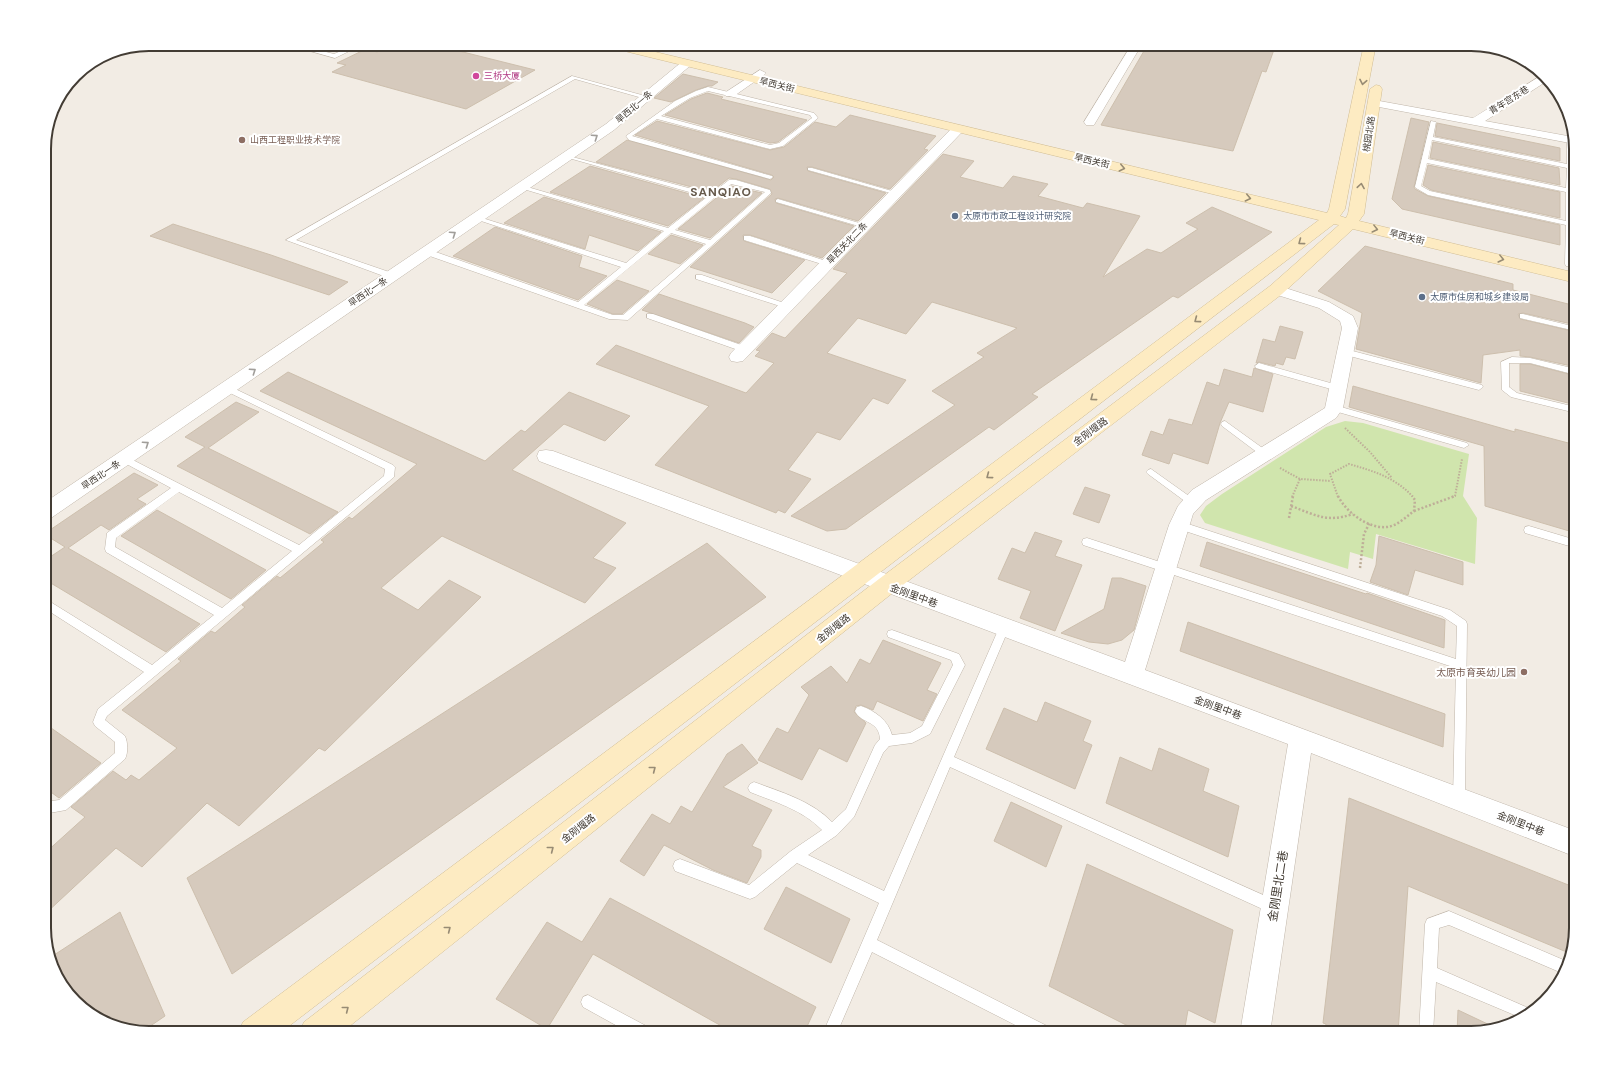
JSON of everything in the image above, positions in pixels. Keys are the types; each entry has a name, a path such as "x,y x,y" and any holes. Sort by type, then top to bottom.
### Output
{"main road":[{"name":"旱西关街","path":"637,51 687,63 756,76 1344,216 1569,276"},
{"name":"旱西关街","path":"665,51 958,129 1344,216 1569,264"},
{"path":"263,1026 859,574 1344,216 1369,51"},
{"name":"桃园北路","path":"1344,216 1374,103 1379,74"},
{"name":"金刚堰路","path":"324,1026 887,585 1276,290 1344,216"}],"street":[{"path":"1090,122 1133,51"},
{"name":"旱西北一条","path":"51,508 610,127 687,63"},
{"path":"730,94 756,76"},
{"name":"青年宫东巷","path":"1474,122 1541,80"},
{"path":"1374,103 1569,140"},
{"name":"旱西关北二条","path":"740,352 958,129"},
{"path":"1132,676 1179,525 1185,511 1199,495 1263,456 1332,411 1350,328 1347,319 1324,306 1276,290"},
{"name":"金刚里中巷","path":"546,456 887,585 1301,738 1569,841"},
{"name":"金刚里北二巷","path":"1256,1026 1301,738"}],"lane":[{"path":"315,51 335,56 346,51"},
{"path":"392,276 290,240 574,77 646,97"},
{"path":"658,117 770,147 780,145 815,118 812,114 708,89 696,92 629,136 631,139 770,177"},
{"path":"1433,122 1418,187 1428,193 1569,224"},
{"path":"1429,138 1569,167"},
{"path":"567,156 712,196"},
{"path":"1424,160 1569,191"},
{"path":"810,169 896,193"},
{"path":"427,252 612,317 625,318 768,193 768,191 736,182 729,182 579,305"},
{"path":"522,187 711,243"},
{"path":"778,202 864,226"},
{"path":"477,218 627,266"},
{"path":"747,238 828,263"},
{"path":"699,277 786,305"},
{"path":"650,316 740,352"},
{"path":"1523,316 1569,327"},
{"path":"1345,352 1479,387"},
{"path":"1569,370 1526,360 1511,359 1505,362 1505,388 1514,394 1569,408"},
{"path":"1259,366 1338,388"},
{"path":"51,807 62,806 121,755 121,740 99,722 102,713 389,477 390,467 227,388"},
{"path":"1332,411 1464,445"},
{"path":"1225,424 1263,456"},
{"path":"124,459 299,550"},
{"path":"1151,472 1193,503"},
{"path":"179,487 111,536 110,549 222,614"},
{"path":"1179,525 1446,613 1462,624 1459,799"},
{"path":"1529,530 1569,542"},
{"path":"1087,542 1461,665"},
{"path":"51,606 152,671"},
{"path":"833,1026 1004,628"},
{"path":"886,741 912,738 926,730 959,665 955,657 892,634"},
{"path":"680,866 750,892 796,856 832,831 850,813 879,749 886,741 887,731 880,723 861,711"},
{"path":"948,760 1275,907"},
{"path":"754,788 808,810 822,819 832,831"},
{"path":"796,856 888,900"},
{"path":"1426,1026 1432,924 1449,918 1562,966"},
{"path":"869,943 1032,1026"},
{"path":"1430,972 1521,1012"},
{"path":"588,1002 632,1026"}],"path":[{"path":"1332,411 1393,478 1404,486 1415,500 1414,511"},
{"path":"1393,478 1348,464 1330,474 1345,508 1363,520 1386,527 1395,525 1414,511 1455,496 1464,445"},
{"path":"1263,456 1300,479 1332,481"},
{"path":"1289,518 1294,494 1300,479"},
{"path":"1291,506 1320,517 1338,519 1353,514"},
{"path":"1357,584 1364,534 1370,522"}],"green space":[{"path":"1345,421 1363,423 1469,454 1463,496 1477,518 1475,564 1376,534 1373,559 1350,552 1348,569 1205,523 1200,515 1206,506 1222,494 1326,427"}],"building":[{"name":"三桥大厦","path":"362,51 459,51 535,70 466,109 332,72 346,65 337,63"},
{"path":"1144,51 1274,51 1266,72 1262,71 1233,151 1101,125"},
{"path":"683,74 718,82 712,86 696,90 671,102 654,98"},
{"path":"707,93 723,97 721,99 807,120 778,142 770,143 665,115 691,99"},
{"path":"850,115 936,136 924,149 928,150 890,189 812,167 807,167 808,171 886,193 858,221 778,198 775,199 776,203 854,226 822,258 750,235 743,235 744,241 805,260 772,293 690,267 772,194 770,189 729,178 711,192 596,162 627,140 771,180 774,177 772,175 635,135 657,121 770,150 784,147 815,122 836,127"},
{"path":"1411,118 1429,122 1414,187 1415,189 1428,196 1560,225 1560,245 1402,209 1392,199"},
{"path":"1437,123 1560,148 1560,161 1435,136"},
{"path":"1433,142 1559,168 1560,185 1430,158"},
{"path":"943,154 974,161 960,177 1003,188 1013,176 1048,184 1038,196 1083,208 1087,203 1140,216 1103,277 1147,249 1161,253 1198,229 1186,223 1212,207 1272,232 1178,298 1173,296 1032,394 1038,397 994,430 989,427 846,529 827,531 791,516 955,405 932,391 984,357 977,353 1017,328 932,302 906,334 858,318 827,353 906,380 888,404 873,398 840,440 817,432 788,470 811,479 785,513 778,510 776,513 655,465 709,406 596,364 616,345 746,393 774,363 755,356 760,351 756,350 772,333 785,338 847,273 833,269"},
{"path":"1428,165 1560,192 1560,218 1431,190 1423,185"},
{"path":"590,166 704,198 668,226 550,192"},
{"path":"731,186 762,193 710,238 678,229"},
{"path":"544,197 661,232 638,251 589,235 585,249 504,223"},
{"path":"173,224 271,255 348,282 329,295 150,236"},
{"path":"495,227 582,256 579,267 607,276 578,300 453,256"},
{"path":"671,235 703,245 680,264 648,254"},
{"name":"太原市住房和城乡建设局","path":"1365,246 1513,284 1513,290 1569,304 1569,323 1523,313 1518,314 1520,319 1569,330 1569,365 1520,356 1520,350 1483,355 1481,383 1356,349 1362,313 1318,291"},
{"path":"617,280 649,291 622,314 613,314 587,304"},
{"path":"659,294 754,327 739,343 642,310"},
{"path":"1280,326 1303,332 1295,359 1286,357 1283,365 1276,363 1275,366 1259,362 1256,363 1263,339 1275,342"},
{"path":"1520,364 1530,364 1569,374 1569,403 1520,391"},
{"path":"1254,368 1273,374 1263,412 1229,402 1220,423 1208,464 1173,453 1169,464 1142,455 1151,431 1163,435 1169,419 1192,425 1207,382 1219,386 1224,369 1252,377"},
{"path":"288,372 485,461 521,430 525,432 569,392 630,416 605,441 564,424 512,470 626,523 593,558 616,568 585,603 442,536 381,588 418,610 449,580 481,597 325,751 319,748 239,826 207,803 142,867 116,848 51,908 51,848 85,817 71,807 113,771 126,780 131,775 139,780 177,748 122,710 181,661 178,659 211,631 215,633 245,607 242,605 277,576 280,578 324,542 321,540 349,517 352,519 417,464 260,391"},
{"path":"1353,386 1515,432 1515,429 1569,443 1569,531 1485,506 1484,446 1349,407"},
{"path":"236,402 259,412 208,448 338,512 310,534 177,466 205,447 185,437"},
{"path":"134,473 158,485 137,499 146,504 109,530 101,525 68,548 200,624 166,652 51,583 51,556 65,547 51,538 51,529"},
{"path":"1085,487 1110,495 1099,523 1073,514"},
{"path":"157,510 266,570 231,599 121,536"},
{"path":"1035,532 1062,541 1055,556 1082,565 1055,631 1020,618 1031,591 998,579 1012,548 1025,553"},
{"path":"1379,536 1463,562 1463,585 1415,570 1408,595 1370,582 1376,565"},
{"path":"1207,542 1366,594 1367,593 1445,620 1444,648 1200,566"},
{"path":"707,543 766,597 232,974 187,878"},
{"path":"1112,578 1121,578 1146,586 1134,630 1122,640 1108,644 1089,642 1061,633 1104,609"},
{"path":"1188,622 1445,714 1443,747 1180,651"},
{"path":"883,640 941,663 927,690 937,694 923,721 877,701 873,710 861,705 856,706 854,712 866,723 847,762 819,748 802,780 758,760 777,728 788,733 809,695 801,687 831,666 847,683 860,659 870,664"},
{"path":"1045,702 1091,721 1083,741 1092,745 1075,789 986,749 1004,708 1037,722"},
{"path":"51,728 101,763 59,798 51,792"},
{"path":"742,744 758,763 723,787 772,810 752,846 761,850 761,857 747,883 713,870 664,845 644,876 620,861 652,814 670,824 681,806 692,812 727,754"},
{"path":"1159,748 1209,769 1203,791 1239,806 1228,857 1106,803 1120,757 1152,771"},
{"path":"1349,798 1569,885 1569,935 1566,952 1408,886 1398,1026 1326,1026 1326,1024 1323,1023"},
{"path":"1011,802 1062,826 1046,867 994,841"},
{"path":"1087,864 1233,930 1215,1023 1188,1010 1185,1026 1128,1026 1049,986"},
{"path":"786,887 850,919 831,963 764,929"},
{"path":"610,898 816,1007 807,1026 722,1026 593,954 549,1026 542,1026 496,999 547,922 582,942"},
{"path":"120,912 165,1016 150,1026 136,1025 111,1019 94,1010 71,988 61,972 55,955"},
{"path":"1458,1010 1488,1024 1472,1026 1457,1026"}],"place":[{"name":"三桥大厦","path":"476,76"},
{"name":"山西工程职业技术学院","path":"242,140"},
{"name":"太原市市政工程设计研究院","path":"955,216"},
{"name":"太原市住房和城乡建设局","path":"1422,297"},
{"name":"太原市育英幼儿园","path":"1524,672"}],"district":[{"name":"SANQIAO","path":"721,192"}]}
